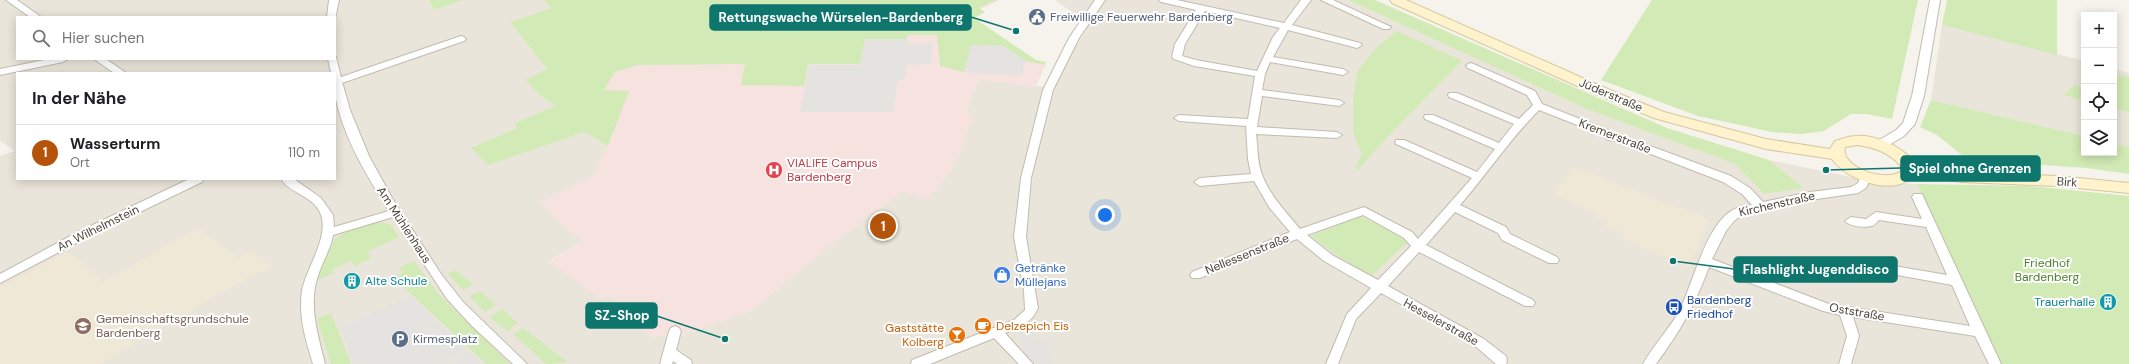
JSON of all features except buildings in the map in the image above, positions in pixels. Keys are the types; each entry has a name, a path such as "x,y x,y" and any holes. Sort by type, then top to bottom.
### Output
{"main road":[{"name":"Jüderstraße","path":"1396,0 1598,90 1659,115 1766,144 1837,155"},
{"path":"1847,141 1868,142 1880,145 1902,158 1909,169 1907,175 1902,179 1879,180 1866,177 1847,167 1837,155 1837,149 1840,144 1847,141"},
{"name":"Birk","path":"1909,169 1961,177 2051,181 2129,188"}],"street":[{"path":"11,0 35,16"},
{"path":"332,16 334,0"},
{"path":"917,364 1018,323 1030,313 1032,308 1030,291 1020,237 1020,217 1026,178 1048,90 1072,42 1083,23 1100,0"},
{"path":"1164,0 1286,26 1358,45"},
{"name":"Nellessenstraße","path":"1306,0 1278,37 1260,74 1252,126 1252,159 1257,178 1273,204 1298,234 1328,258 1379,287"},
{"path":"1326,0 1386,27"},
{"path":"1880,145 1900,133 1909,124 1918,96 1935,0"},
{"path":"1202,8 1180,44 1177,57 1194,63 1260,74"},
{"path":"336,82 461,39"},
{"path":"1267,59 1343,72"},
{"path":"0,72 58,60"},
{"path":"101,60 119,72"},
{"name":"Am Mühlenhaus","path":"333,60 335,72"},
{"path":"1332,364 1351,317 1418,246 1479,177 1520,123 1538,106 1531,93 1471,66"},
{"name":"Am Mühlenhaus","path":"336,82 354,137 366,166 395,213 450,295 522,364"},
{"path":"1257,92 1338,103"},
{"path":"1453,95 1520,123"},
{"name":"Kremerstraße","path":"1538,106 1604,132 1612,138 1622,139 1727,179 1746,191 1760,206"},
{"path":"1429,117 1501,148"},
{"path":"1179,118 1337,135"},
{"path":"1400,142 1479,177"},
{"name":"Kirchenstraße","path":"1649,364 1687,306 1720,228 1731,216 1740,211 1760,206 1810,196 1854,190 1862,184 1866,177"},
{"path":"1200,182 1257,178"},
{"name":"An Wilhelmstein","path":"0,279 78,237 196,180"},
{"path":"288,180 318,200 326,208 329,220 330,232 310,283 307,304 309,324 318,364"},
{"path":"1918,197 1955,281 1995,364"},
{"path":"1454,205 1456,208 1502,230 1506,237 1553,260"},
{"path":"1298,234 1320,225 1364,211 1408,235 1418,246 1529,303"},
{"path":"330,232 395,213"},
{"path":"1851,221 1869,223 1876,216 1929,224"},
{"name":"Nellessenstraße","path":"1196,275 1298,234"},
{"name":"Oststraße","path":"1706,261 1808,301 1845,312 1979,332"},
{"path":"1859,264 1955,281"},
{"name":"Hesselerstraße","path":"1379,287 1479,342 1501,360"},
{"path":"1845,312 1853,336 1845,364"},
{"path":"675,331 667,358 686,364"},
{"path":"996,332 1027,364"}],"shaded area":[{"path":"0,0 429,0 434,10 464,0 544,0 551,8 510,22 547,69 526,80 543,98 557,106 515,123 517,128 471,148 488,165 585,132 608,146 594,176 540,202 555,218 582,241 550,261 609,295 642,319 635,324 656,335 680,336 752,310 829,246 902,191 928,199 956,163 973,114 966,113 978,81 984,80 1055,88 1062,70 1089,24 1055,0 1348,0 1589,110 1735,164 1764,194 1803,188 1769,160 1875,182 1917,184 2001,364 0,364 0,156 15,151 0,141"},
{"name":"VIALIFE Campus Bardenberg","path":"939,0 1000,0 962,17 1023,59 1046,63 1036,87 984,80 978,81 966,113 974,114 956,163 928,199 902,191 829,246 752,310 680,336 657,335 655,339 635,324 642,319 609,295 601,299 550,262 582,241 555,218 540,202 594,176 614,133 554,104 687,20"},
{"path":"1942,25 2081,60 2081,135 1931,100"},
{"path":"865,39 906,39 913,45 933,42 930,64 907,65 904,80 898,80 893,112 800,112 809,65 860,65"},
{"path":"971,45 1003,46 1026,61 1021,76 964,72"},
{"path":"2117,70 2129,73 2129,147 2117,145"},
{"path":"1573,167 1709,219 1689,267 1622,239 1625,233 1605,227 1608,221 1597,217 1598,214 1553,195"},
{"name":"Gemeinschaftsgrundschule Bardenberg","path":"198,228 239,258 251,251 271,265 271,268 257,273 99,364 0,364 0,287 69,251 103,282"},
{"name":"Kirmesplatz","path":"410,296 466,349 444,364 354,364 341,328"},
{"path":"1044,323 1045,331 1035,332 1036,340 1047,339 1054,364 1035,364 1023,353 1018,328"},
{"path":"469,352 482,364 454,364"}],"green space":[{"path":"429,0 464,0 434,10"},
{"path":"544,0 996,0 979,8 985,12 974,18 1036,60 1046,62 1045,65 1026,61 1003,46 971,45 964,72 940,66 937,35 908,35 906,39 865,39 860,64 808,64 804,86 741,85 745,64 638,65 615,72 604,90 629,91 608,146 585,132 488,165 471,148 517,128 515,123 556,106 543,98 525,80 547,69 510,22 551,8"},
{"path":"1348,0 1375,0 1667,128 1769,160 1804,188 1764,194 1735,164 1589,110"},
{"path":"1652,0 1918,0 1892,119 1866,114 1851,114 1824,131 1801,134 1772,132 1698,116 1601,80"},
{"path":"1947,0 2057,0 2057,55 1942,25"},
{"path":"1397,31 1462,61 1388,136 1358,170 1355,168 1362,154 1353,133 1353,99 1358,70 1377,47"},
{"path":"2119,75 2129,77 2129,112 2117,109 2117,79"},
{"path":"2074,85 2081,87 2081,100 2064,95"},
{"path":"1931,100 2081,135 2081,156 2117,156 2117,145 2129,147 2129,174 2086,168 1968,160 1937,135 1920,127"},
{"name":"Friedhof Bardenberg","path":"1917,184 2029,186 2129,196 2129,364 2001,364"},
{"path":"1361,216 1410,240 1371,276 1332,252 1311,236"},
{"path":"383,222 391,225 399,237 367,252 371,258 355,266 351,261 332,270 333,273 318,280 328,250 337,238 356,228"},
{"path":"414,261 442,298 510,364 486,364 394,278 403,272 399,268"},
{"path":"455,270 473,284 463,290 448,274"},
{"path":"480,291 496,305 485,312 469,297"},
{"path":"502,309 518,323 507,331 490,317"},
{"path":"331,313 351,364 331,364 317,319"},
{"path":"523,328 568,362 546,364 513,334"}],"place":[{"name":"Freiwillige Feuerwehr Bardenberg","path":"1037,17"},
{"name":"Rettungswache Würselen-Bardenberg","path":"1016,31"},
{"name":"VIALIFE Campus Bardenberg","path":"774,170"},
{"name":"Spiel ohne Grenzen","path":"1826,170"},
{"name":"Wasserturm","path":"883,226"},
{"name":"Flashlight Jugenddisco","path":"1673,261"},
{"name":"Getränke Müllejans","path":"1002,275"},
{"name":"Alte Schule","path":"352,281"},
{"name":"Trauerhalle","path":"2108,302"},
{"name":"Bardenberg Friedhof","path":"1674,307"},
{"name":"Gemeinschaftsgrundschule Bardenberg","path":"83,326"},
{"name":"Delzepich Eis","path":"983,326"},
{"name":"Gaststätte Kolberg","path":"957,335"},
{"name":"Kirmesplatz","path":"400,339"},
{"name":"SZ-Shop","path":"725,339"}]}
